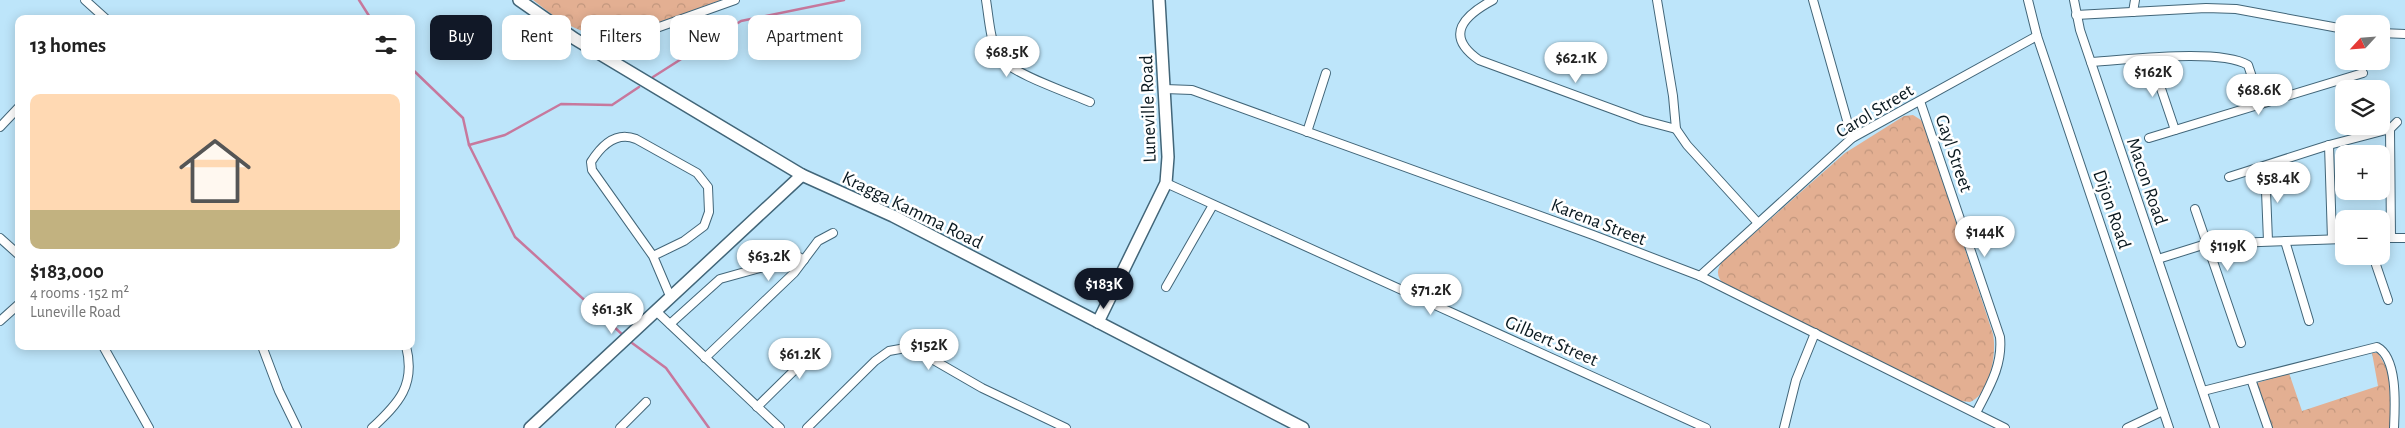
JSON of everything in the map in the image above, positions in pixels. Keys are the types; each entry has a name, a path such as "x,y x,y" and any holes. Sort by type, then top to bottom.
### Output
{"main road":[{"name":"Kragga Kamma Road","path":"519,0 574,39 802,175 893,216 1303,428"},
{"name":"Luneville Road","path":"1098,322 1166,183 1168,157 1159,0"},
{"path":"530,428 802,175"}],"street":[{"path":"85,0 100,15"},
{"path":"574,39 620,41 735,0"},
{"path":"986,0 996,48 1002,61 1017,70 1090,102"},
{"path":"1493,0 1472,11 1463,22 1461,29 1462,38 1469,54 1479,60 1642,120 1676,129"},
{"path":"1657,0 1673,96 1676,129 1687,145 1758,223"},
{"path":"1813,0 1852,138"},
{"name":"Dijon Road","path":"2028,0 2037,36 2169,428"},
{"name":"Macon Road","path":"2074,0 2076,15 2091,62 2215,428"},
{"path":"2133,12 2135,0"},
{"path":"2076,15 2236,9 2335,27"},
{"path":"2390,34 2405,34"},
{"name":"Carol Street","path":"1700,276 1852,138 2037,36"},
{"path":"2091,62 2207,56 2242,62 2248,66 2253,75 2261,104"},
{"path":"2151,59 2175,130"},
{"path":"1308,132 1326,73"},
{"path":"2149,138 2364,73"},
{"name":"Karena Street","path":"1165,89 1192,90 1593,235 1700,276 2005,428"},
{"name":"Gayl Street","path":"1920,101 2000,337 2001,348 1996,372 1976,413"},
{"path":"0,127 15,111"},
{"path":"2397,122 2390,129 2392,238 2405,238"},
{"path":"2228,177 2367,135"},
{"path":"653,256 684,241 704,226 709,212 708,187 697,173 636,138 629,136 617,137 594,156 591,162 592,170 653,256 670,296"},
{"path":"2158,259 2206,244 2332,239 2329,145"},
{"path":"2265,166 2268,242"},
{"name":"Gilbert Street","path":"1166,183 1706,428"},
{"path":"1166,287 1213,204"},
{"path":"2195,208 2242,343"},
{"path":"705,358 794,273 818,241 833,233"},
{"path":"0,238 15,251"},
{"path":"2285,241 2309,321"},
{"path":"670,324 720,279 799,257 804,260"},
{"path":"2376,265 2388,300"},
{"path":"0,321 15,308"},
{"path":"653,314 670,324 780,428"},
{"path":"1784,428 1796,380 1815,333"},
{"path":"757,407 819,346"},
{"path":"807,428 876,361 889,351 910,347 982,388 1066,428"},
{"path":"2203,391 2370,347 2377,347 2386,355 2392,370 2394,428"},
{"path":"105,350 149,428"},
{"path":"264,350 279,391 297,428"},
{"path":"372,428 389,412 406,386 410,362 407,350"},
{"path":"2251,379 2268,428"},
{"path":"620,428 646,402"},
{"path":"2127,428 2163,411"}],"green space":[{"path":"533,0 721,0 680,15 670,15 670,19 660,22 660,15 581,15 581,30 571,26 571,15 554,15"},
{"path":"1913,115 1921,120 1924,125 1993,334 1993,362 1987,382 1983,391 1970,402 1960,401 1725,285 1718,273 1723,261 1845,153 1904,116"},
{"path":"2372,353 2378,353 2389,372 2391,424 2389,428 2272,428 2257,383 2289,373 2302,411 2378,386"}],"waterway":[{"path":"359,0 368,15"},
{"path":"653,77 741,21 844,0"},
{"path":"415,72 463,118 469,145 515,237 624,336"},
{"path":"469,145 505,135 561,104 612,105 639,87"},
{"path":"628,340 666,368 709,428"}]}
